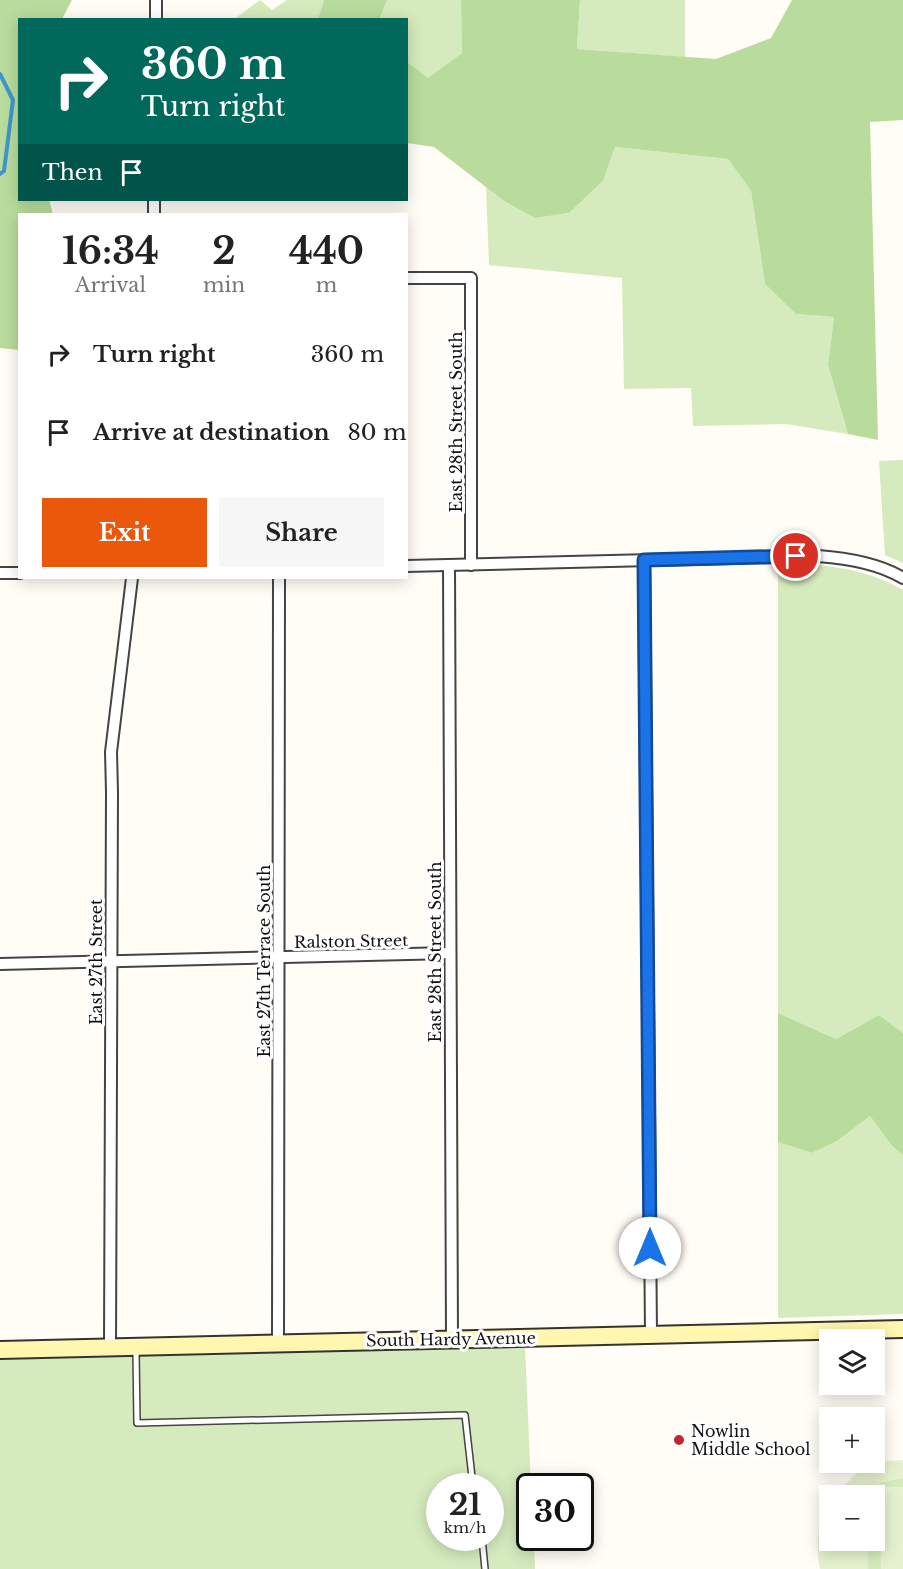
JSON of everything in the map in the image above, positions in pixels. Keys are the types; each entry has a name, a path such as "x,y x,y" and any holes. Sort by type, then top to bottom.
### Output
{"street":[{"path":"156,0 156,18"},
{"name":"East 28th Street South","path":"408,278 471,278 471,565"},
{"path":"408,566 818,556 846,558 903,578"},
{"path":"644,560 651,1334"},
{"name":"East 28th Street South","path":"449,566 452,1339"},
{"path":"0,573 18,573"},
{"name":"East 27th Street","path":"110,1348 111,752 132,579"},
{"name":"East 27th Terrace South","path":"278,1344 279,579"},
{"name":"Ralston Street","path":"0,964 450,953"},
{"name":"South Hardy Avenue","path":"0,1350 903,1329"}],"lane":[{"path":"136,1347 137,1423 465,1415 472,1473"},
{"path":"483,1551 485,1569"}],"green space":[{"path":"0,0 72,0 63,18 18,18 18,201 49,201 53,213 18,213 18,350 0,348"},
{"path":"260,0 272,10 287,0 324,0 318,18 236,18"},
{"path":"324,0 387,0 380,18 318,18"},
{"path":"387,0 461,0 462,53 428,79 408,63 408,18 381,18"},
{"path":"461,0 580,0 577,49 716,59 771,38 792,0 903,0 903,120 870,122 878,440 848,434 828,365 834,317 796,314 765,284 751,191 728,159 615,147 603,181 569,213 535,218 504,201 434,147 408,143 408,63 428,78 462,53"},
{"path":"580,0 685,0 685,57 577,49"},
{"path":"615,147 728,159 751,191 765,284 796,314 834,317 828,365 848,434 786,424 693,426 691,388 624,389 622,278 489,265 486,187 504,201 535,218 569,213 603,181"},
{"path":"903,460 903,563 885,555 879,461"},
{"path":"778,562 827,566 858,572 888,582 903,590 903,1033 879,1015 836,1039 778,1013"},
{"path":"778,1013 836,1039 879,1015 903,1033 903,1155 892,1146 870,1116 837,1141 812,1153 778,1142"},
{"path":"870,1116 892,1146 903,1155 903,1314 778,1318 778,1142 812,1153 837,1141"},
{"path":"525,1346 530,1473 516,1473 516,1551 534,1551 535,1569 0,1569 0,1357"},
{"path":"903,1460 903,1478 876,1485 844,1485 858,1473 885,1473 885,1462"},
{"path":"903,1478 903,1569 868,1569 867,1551 885,1551 885,1485 877,1485"},
{"path":"885,1487 903,1487 903,1569 881,1569 881,1551 885,1551"},
{"path":"819,1531 819,1551 867,1551 868,1569 820,1569 818,1535"}],"waterway":[{"path":"0,74 13,100 4,171 0,174"}],"place":[{"name":"Nowlin Middle School","path":"679,1440"}],"route":[{"path":"650,1248 644,560 796,556"}]}
